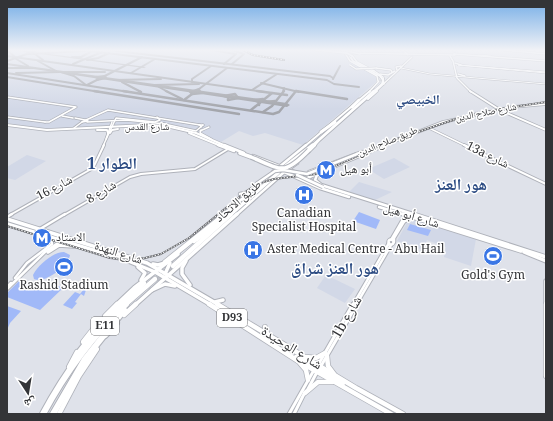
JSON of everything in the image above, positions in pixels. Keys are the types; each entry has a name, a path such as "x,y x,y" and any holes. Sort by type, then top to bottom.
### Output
{"highway":[{"path":"241,153 276,167 285,168 293,165 335,122 381,82 378,76 368,70"},
{"path":"259,195 283,169 316,142 383,82 379,75 369,70"},
{"path":"357,106 368,98"},
{"path":"352,107 359,100"},
{"path":"342,119 348,117"},
{"path":"321,132 335,122"},
{"path":"283,169 308,150"},
{"name":"طريق الاتحاد","path":"171,264 219,221 283,169"},
{"name":"طريق الاتحاد","path":"171,264 206,238 283,169"},
{"path":"206,238 243,209"},
{"path":"194,241 219,221"},
{"name":"E11","path":"53,414 84,360 112,323 157,276"},
{"name":"E11","path":"44,414 62,380 104,327 157,276"},
{"path":"62,380 103,322 144,283"},
{"path":"84,360 116,323"}],"main road":[{"path":"365,70 367,72 378,77 379,80 370,91"},
{"path":"371,70 385,76 395,74"},
{"path":"389,70 393,72 391,74"},
{"path":"395,74 397,70"},
{"path":"368,98 399,70"},
{"path":"385,78 405,70"},
{"path":"455,70 461,83 495,107 493,109"},
{"path":"456,70 457,76 481,97 514,114"},
{"path":"378,73 384,78 384,84"},
{"path":"452,75 464,76"},
{"name":"طريق الاتحاد","path":"59,414 82,370 116,323 166,275 171,264 200,248 278,179 291,158 380,81"},
{"path":"489,103 503,108 506,112 529,121"},
{"name":"شارع صلاح الدين","path":"478,112 546,103"},
{"name":"شارع صلاح الدين","path":"427,128 451,120 503,108 546,103"},
{"path":"496,105 546,129"},
{"path":"427,128 437,123 469,115"},
{"path":"521,118 546,129"},
{"path":"93,130 107,127 112,124"},
{"name":"شارع القدس","path":"7,126 44,132 93,130 112,124 127,127 172,128 228,149 273,163 283,169"},
{"name":"شارع القدس","path":"127,127 160,124 179,128 204,136 266,164 283,169"},
{"name":"شارع القدس","path":"7,126 29,129 93,130"},
{"path":"93,130 107,130 109,133 112,130 127,127"},
{"name":"طريق صلاح الدين","path":"307,178 427,128"},
{"name":"طريق صلاح الدين","path":"310,174 376,146 427,128"},
{"path":"240,194 246,192 273,172 283,169 316,142"},
{"path":"222,146 225,151"},
{"path":"296,174 305,173 362,152"},
{"path":"266,164 272,169 283,169 300,174 308,174 357,154"},
{"path":"273,163 282,164 291,158"},
{"path":"283,169 307,178 311,184"},
{"path":"278,179 284,174 283,169"},
{"path":"283,169 321,186"},
{"name":"طريق الاتحاد","path":"219,221 243,198 283,169"},
{"name":"شارع أبو هيل","path":"283,169 301,175 321,186 350,196 535,253 546,258"},
{"name":"شارع أبو هيل","path":"296,174 311,184 393,211 407,214 418,219 546,258"},
{"path":"307,178 310,174"},
{"path":"301,175 310,174"},
{"path":"317,174 315,179 321,186"},
{"path":"243,198 246,192"},
{"path":"393,211 401,215 404,220 409,218 418,219"},
{"path":"8,219 11,216"},
{"name":"شارع النهدة","path":"8,219 147,263 160,269"},
{"name":"شارع النهدة","path":"9,225 132,263 157,276"},
{"path":"45,230 54,229"},
{"path":"217,235 221,229"},
{"path":"19,232 26,230"},
{"name":"E11","path":"70,367 76,352 99,323 134,288 148,278 157,276 160,269 194,241"},
{"path":"94,242 97,247"},
{"path":"48,252 59,245 79,246"},
{"path":"194,290 183,278 182,269 186,261 200,248"},
{"path":"512,248 546,258"},
{"path":"166,275 176,256"},
{"path":"147,263 162,265 176,256"},
{"path":"132,263 145,273 144,277 134,288"},
{"name":"شارع الوحيدة","path":"160,269 182,288 298,360 337,377 403,414"},
{"name":"شارع الوحيدة","path":"157,276 166,275 215,302 300,354 337,384 391,414"},
{"path":"546,281 546,376"},
{"path":"143,296 162,285 182,288"},
{"path":"215,302 223,300"},
{"path":"265,327 267,333"},
{"path":"287,353 350,387 356,388"},
{"path":"300,354 314,358 326,354 329,368 337,377"},
{"path":"298,360 306,370 308,380"},
{"path":"305,393 314,383 320,381 337,384"}],"street":[{"path":"410,70 440,75 452,75"},
{"path":"410,70 447,75"},
{"path":"509,70 546,73"},
{"path":"513,70 546,73"},
{"path":"534,72 539,72"},
{"path":"440,75 452,75"},
{"path":"464,76 546,84"},
{"path":"464,76 546,84"},
{"path":"469,77 475,77"},
{"path":"484,78 496,78"},
{"path":"7,97 76,106 49,122 7,117"},
{"path":"53,130 72,129 82,122 107,110 157,117 207,127"},
{"path":"61,116 112,124 165,124"},
{"path":"112,124 120,117 155,122 160,120 157,117"},
{"path":"75,118 82,122"},
{"path":"160,124 165,119"},
{"path":"112,124 119,120 165,124 195,130 201,127"},
{"name":"شارع 16","path":"11,216 33,201 93,168 112,124"},
{"path":"160,124 195,132 204,136"},
{"path":"196,125 207,127"},
{"path":"195,132 207,127"},
{"name":"13a شارع","path":"427,128 546,184"},
{"path":"201,130 200,133 212,140"},
{"name":"شارع 8","path":"45,230 130,177 169,170 193,169 228,149"},
{"name":"1b شارع","path":"317,369 407,214"},
{"path":"7,288 27,263 52,244 50,237"},
{"path":"7,288 52,246 63,241"},
{"path":"289,414 308,380 317,369"},
{"path":"294,414 317,369"}],"shaded area":[{"path":"7,70 364,70 376,77 376,82 303,145 265,133 253,136 239,131 221,142 185,128 159,124 60,129 38,128 7,123"},
{"path":"27,155 46,161 15,180 7,178 7,167"},
{"path":"394,158 410,167 384,179 368,169"},
{"path":"359,182 392,192 373,201 348,193"},
{"path":"359,212 380,220 376,229 353,221"},
{"path":"409,219 476,239 471,266 444,257 446,247 427,240 423,250 397,241"},
{"path":"410,224 431,230 428,236 407,230"},
{"path":"64,252 70,255 61,269 50,277 39,280 34,279 33,275 35,271 42,263 55,254"},
{"path":"326,275 355,289 345,303 317,288"},
{"path":"21,279 34,284 51,283 63,288 40,310 7,297 7,293"},
{"path":"84,289 86,290 84,296 81,294 75,302 77,303 72,309 63,305 75,292 80,294"},
{"path":"7,306 21,311 10,323 7,330"}],"taxiway":[{"path":"105,70 114,71"},
{"path":"131,73 137,70"},
{"path":"192,82 192,79 206,70"},
{"path":"206,84 225,70"},
{"path":"242,70 327,80 334,84 359,87"},
{"path":"276,70 330,76 333,78"},
{"path":"333,79 338,70"},
{"path":"105,76 114,71"},
{"path":"114,71 192,82"},
{"path":"16,73 61,72"},
{"path":"61,72 105,72"},
{"path":"61,72 74,76 86,85"},
{"path":"7,73 129,92"},
{"path":"262,83 277,74"},
{"path":"97,80 106,78 105,76"},
{"path":"97,80 98,78 95,77 105,76"},
{"path":"97,80 105,76"},
{"path":"7,77 100,92"},
{"path":"114,80 161,79"},
{"path":"87,85 97,80"},
{"path":"122,82 141,92 139,91"},
{"path":"192,82 206,84"},
{"path":"252,90 262,83"},
{"path":"262,83 284,88"},
{"path":"154,85 199,84"},
{"path":"199,89 206,84"},
{"path":"206,84 265,92"},
{"path":"159,87 168,92"},
{"path":"284,88 296,91"},
{"path":"191,92 199,89"},
{"path":"195,92 199,89"},
{"path":"94,91 239,114"},
{"path":"123,91 273,114 279,112 296,91"},
{"path":"192,94 196,91"},
{"path":"257,91 272,93"},
{"path":"281,94 284,91"},
{"path":"296,91 347,99"},
{"path":"168,92 182,99"},
{"path":"192,94 202,93 200,92"},
{"path":"259,104 272,93"},
{"path":"272,93 281,94"},
{"path":"184,100 192,94"},
{"path":"235,94 238,98 228,100 228,97 224,96 235,94"},
{"path":"263,112 272,106 281,94"},
{"path":"281,94 287,95"},
{"path":"259,104 259,102 254,100 263,99"},
{"path":"266,102 275,101"},
{"path":"251,110 259,104"}],"runway":[{"path":"46,70 287,105"}],"tunnel":[{"path":"379,81 385,78"},
{"path":"469,115 478,112"},
{"path":"157,280 173,266"}],"railway":[{"path":"7,226 110,258 129,260 145,258 161,254 189,238 248,190 260,183 274,179 317,174 391,141 456,119 500,109 546,102"}],"place":[{"name":"أبو هيل","path":"326,170"},
{"name":"Canadian Specialist Hospital","path":"304,195"},
{"name":"الاستاد","path":"42,238"},
{"name":"Aster Medical Centre - Abu Hail","path":"253,250"},
{"name":"Gold's Gym","path":"493,256"},
{"name":"Rashid Stadium","path":"64,267"}],"district":[{"name":"الخبيصي","path":"418,101"},
{"name":"الطوار 1","path":"112,165"},
{"name":"هور العنز","path":"461,186"},
{"name":"هور العنز شراق","path":"335,270"}]}
